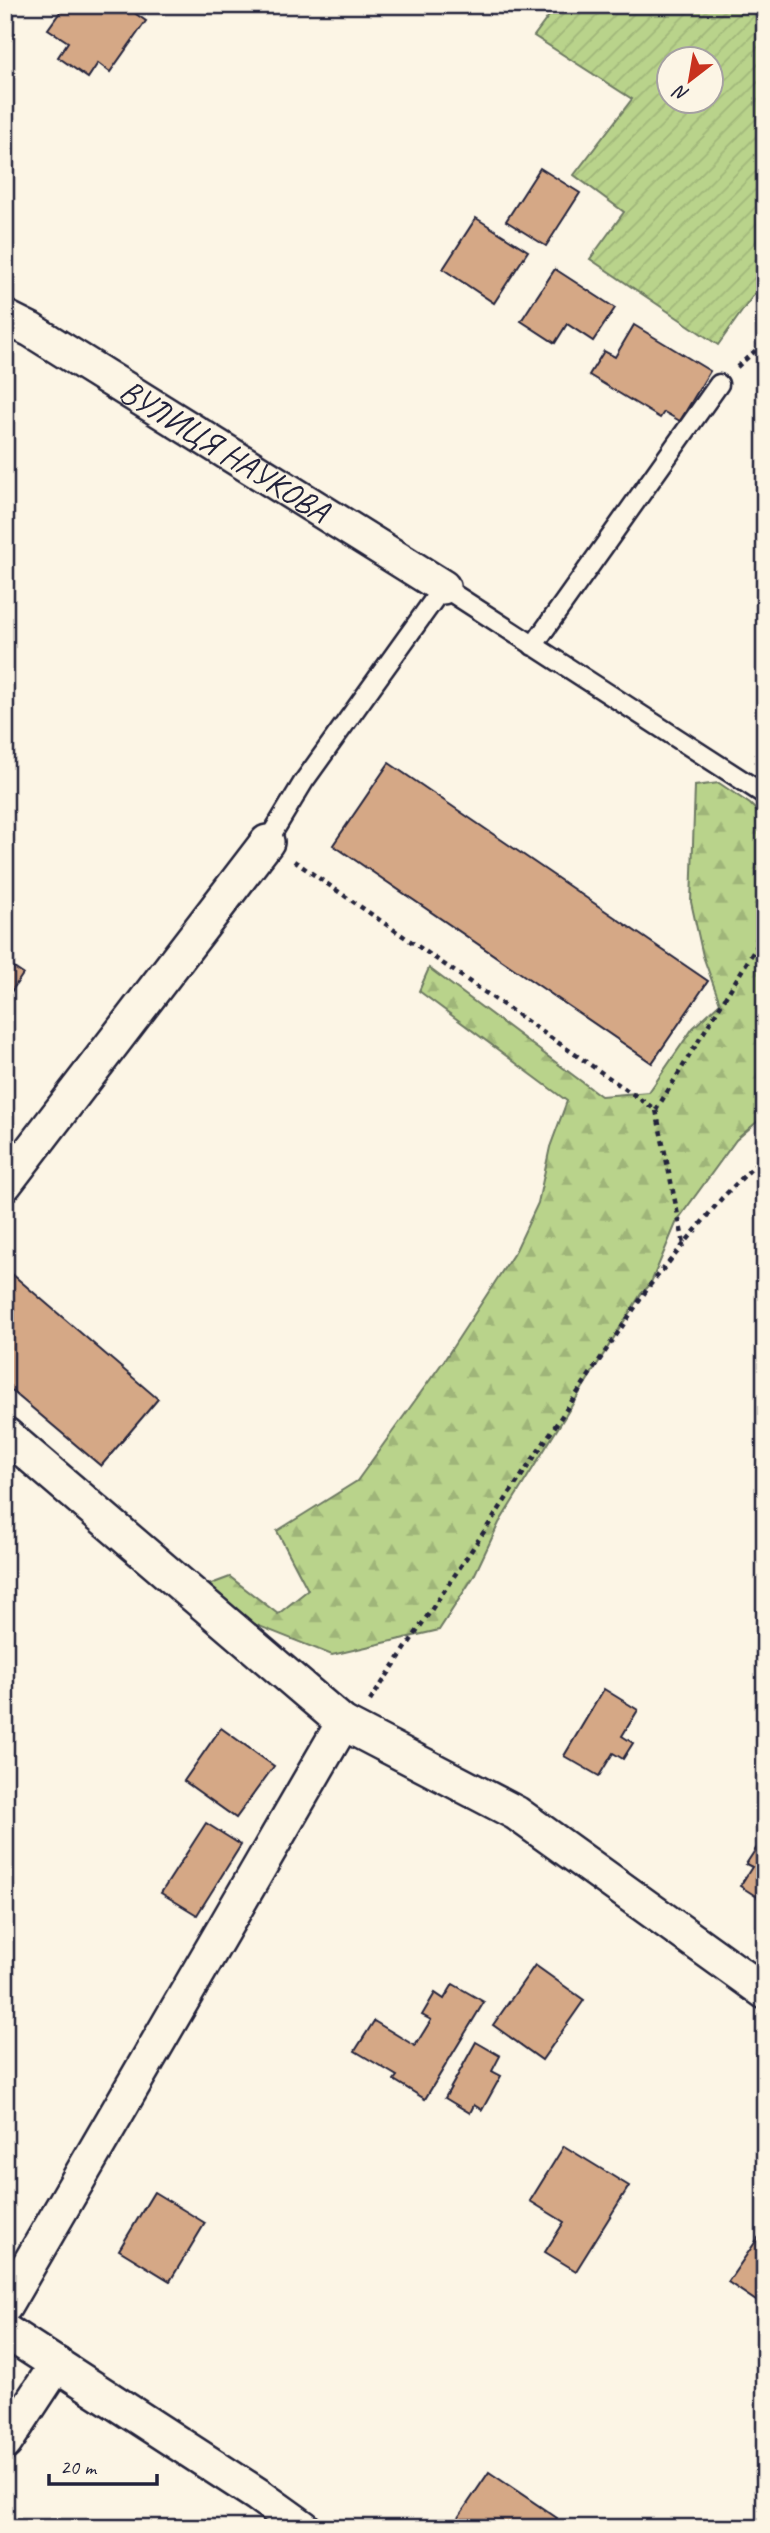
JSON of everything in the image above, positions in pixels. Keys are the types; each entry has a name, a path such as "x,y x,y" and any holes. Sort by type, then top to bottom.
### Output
{"street":[{"name":"ВУЛИЦЯ НАУКОВА","path":"5,317 31,330 443,587"},
{"path":"5,1184 267,842"},
{"path":"5,1434 343,1723 516,1813 765,1992"},
{"path":"5,2306 343,1723"},
{"path":"5,2331 304,2528"},
{"path":"5,2443 57,2364"}],"lane":[{"path":"533,646 719,384"},
{"path":"267,842 304,781 443,587 765,795"}],"path":[{"path":"719,384 755,351 765,337"},
{"path":"267,842 656,1110"},
{"path":"684,1244 656,1110 765,933"},
{"path":"343,1723 369,1703 650,1285 722,1198 765,1156"}],"green space":[{"path":"557,5 765,5 765,279 718,345 590,259 624,212 574,175 632,99 534,36"},
{"path":"719,783 750,804 765,819 765,1115 736,1140 677,1221 650,1285 641,1294 499,1523 474,1576 439,1630 332,1655 239,1618 206,1586 230,1577 278,1614 308,1590 277,1531 357,1481 445,1359 516,1250 538,1203 550,1147 567,1101 419,991 429,968 601,1096 649,1092 693,1028 720,1003 703,956 691,902 695,786"}],"building":[{"path":"65,5 123,5 146,21 110,72 98,63 88,78 58,57 68,42 48,29"},
{"path":"540,168 580,193 546,246 506,221"},
{"path":"476,218 528,251 494,303 443,269"},
{"path":"555,269 615,308 593,341 567,324 555,343 521,321"},
{"path":"634,325 710,371 680,421 664,412 660,418 589,375 604,351 615,357"},
{"path":"389,763 708,981 652,1063 333,845"},
{"path":"5,962 23,974 5,1001"},
{"path":"765,1245 765,1259 758,1255"},
{"path":"5,1268 158,1399 101,1466 5,1385"},
{"path":"604,1689 638,1710 622,1736 633,1743 623,1759 613,1753 599,1776 564,1756"},
{"path":"221,1728 274,1766 236,1818 184,1781"},
{"path":"206,1823 241,1845 197,1915 161,1893"},
{"path":"763,1838 765,1902 740,1886 752,1867 746,1864"},
{"path":"535,1965 584,2000 542,2060 493,2025"},
{"path":"453,1984 484,2002 425,2099 394,2080 397,2076 355,2051 374,2021 415,2046 431,2020 422,2015 435,1993 444,1999"},
{"path":"476,2042 500,2056 492,2071 501,2076 482,2110 474,2105 470,2113 445,2098"},
{"path":"564,2146 629,2186 576,2271 545,2252 564,2222 530,2201"},
{"path":"154,2192 205,2223 170,2281 119,2250"},
{"path":"765,2228 765,2307 728,2282"},
{"path":"489,2472 557,2518 550,2528 451,2528"}]}
